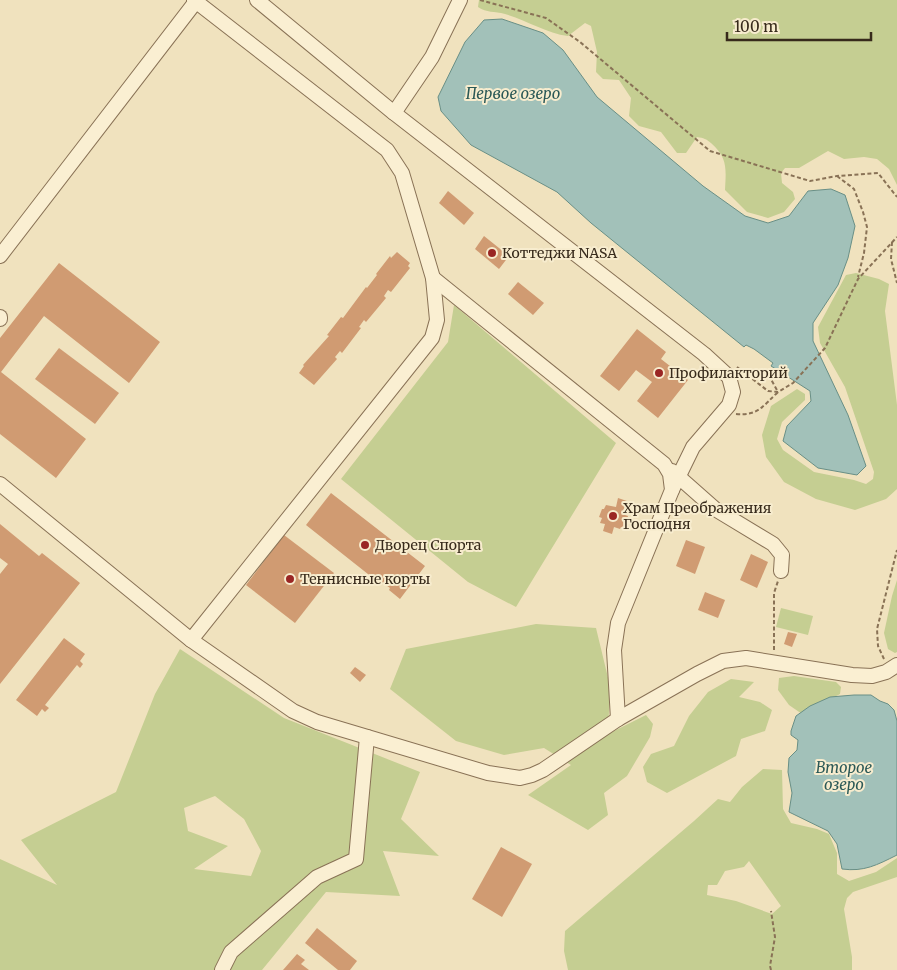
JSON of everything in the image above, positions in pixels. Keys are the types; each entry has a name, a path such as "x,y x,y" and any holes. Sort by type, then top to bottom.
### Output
{"street":[{"path":"0,256 195,0 387,150 402,173 433,278 437,320 432,338 191,640"},
{"path":"257,0 394,113 704,354 729,377 733,392 730,405 693,447 677,476 618,623 614,650 618,719"},
{"path":"394,113 432,57 460,0"},
{"path":"433,278 664,464 715,509 773,544 782,555 781,571"},
{"path":"664,464 670,474 672,490"},
{"path":"0,484 191,640 293,711 317,722 488,773 520,778 543,770 618,719 723,662 746,658 852,675 872,676 892,669"},
{"path":"222,970 231,952 317,876 356,858 367,737"}],"path":[{"path":"480,0 546,18 580,42 710,151 810,181 837,176 878,173 897,197"},
{"path":"722,413 745,415 758,412 778,392 793,383 825,348 858,279 864,253 866,227 863,212 854,189 837,176"},
{"path":"858,279 897,237"},
{"path":"892,242 890,259 897,283"},
{"path":"733,365 768,391 778,392"},
{"path":"767,372 778,392"},
{"path":"892,669 878,646 877,629 897,550"},
{"path":"774,663 774,593 781,571"},
{"path":"771,911 776,937 770,966 771,970"}],"green space":[{"path":"479,0 897,0 897,185 889,169 877,159 864,157 844,159 828,151 799,168 785,168 781,173 782,183 793,192 795,199 784,212 768,218 747,212 725,190 725,164 717,148 711,143 697,137 686,153 677,153 661,132 639,126 629,116 631,98 619,80 603,79 596,72 597,52 591,26 585,23 568,36 505,14 481,9 478,7"},
{"path":"856,273 879,279 889,284 885,311 897,405 897,489 886,499 855,510 816,499 784,482 766,457 762,435 771,406 797,389 805,394 805,400 782,422 777,439 783,450 814,472 866,484 873,479 874,472 845,387 820,343 818,327 846,275"},
{"path":"454,305 616,443 516,607 468,582 341,479 448,342"},
{"path":"897,580 897,652 895,653 888,649 884,633"},
{"path":"781,608 813,616 808,635 776,627"},
{"path":"536,624 596,628 610,686 608,734 646,715 653,724 650,737 627,776 604,793 608,815 588,830 528,795 571,765 544,748 504,755 456,741 390,689 406,649"},
{"path":"180,649 284,718 420,772 401,819 439,856 383,851 400,896 326,892 262,970 0,970 0,859 57,885 21,840 116,792 155,694","holes":["215,796 244,819 261,851 251,876 194,869 228,846 188,831 184,808"]},
{"path":"794,676 836,682 841,687 840,694 802,714 789,705 778,690 779,678"},
{"path":"731,679 754,682 739,697 760,702 772,710 765,731 741,739 736,756 667,793 647,782 643,767 651,754 674,746 689,716 708,692"},
{"path":"763,769 782,770 783,809 791,823 829,834 837,853 837,874 849,881 876,872 897,858 897,877 853,892 847,898 844,909 852,957 852,970 568,970 564,951 565,931 718,799 730,802 742,787","holes":["749,861 781,906 772,914 736,901 707,895 708,885 717,885 725,871 744,867"]}],"water":[{"name":"Первое озеро","path":"502,19 543,33 563,50 597,97 703,186 745,216 768,223 789,216 808,191 831,189 845,195 855,226 848,258 838,285 813,323 813,341 848,415 866,466 857,475 818,468 783,441 787,426 811,401 810,391 771,366 773,363 754,349 746,345 744,347 591,223 557,192 471,145 441,111 438,97 465,42 484,20"},
{"name":"Второе озеро","path":"871,695 888,704 894,710 897,721 897,855 870,867 850,870 842,869 837,844 828,831 789,812 792,793 788,772 789,758 797,750 798,740 791,735 796,716 810,706 830,697"}],"building":[{"path":"448,191 474,213 464,225 439,203"},
{"name":"Коттеджи NASA","path":"484,236 509,256 499,269 475,249"},
{"path":"397,252 410,263 408,266 410,268 391,292 388,290 384,296 386,298 366,322 364,320 359,327 361,328 342,353 340,351 335,357 337,359 314,385 299,373 303,365 329,336 327,335 367,288 390,256 391,258"},
{"path":"59,263 160,342 129,383 44,316 1,372 86,439 56,478 0,434 0,338"},
{"path":"518,282 544,303 533,315 508,294"},
{"name":"Профилакторий","path":"637,329 666,352 661,359 688,380 658,418 637,401 652,382 636,370 619,391 600,376"},
{"path":"59,348 119,393 95,424 35,379"},
{"name":"Дворец Спорта","path":"331,493 425,566 400,599 389,590 390,588 379,580 378,582 306,525"},
{"name":"Храм Преображения Господня","path":"618,498 627,501 623,511 628,516 625,528 614,527 612,534 603,531 605,524 600,523 602,518 599,517 606,505 616,507"},
{"path":"0,524 39,556 42,553 80,583 0,684 0,574 8,564 0,558"},
{"name":"Теннисные корты","path":"284,535 334,573 295,623 246,585"},
{"path":"686,540 705,547 695,574 676,566"},
{"path":"751,554 768,562 757,588 740,580"},
{"path":"705,592 725,600 718,618 698,610"},
{"path":"788,632 797,634 792,647 784,644"},
{"path":"64,638 85,654 80,661 83,664 80,668 77,665 45,705 49,708 45,712 42,709 37,716 16,700"},
{"path":"355,667 366,675 360,682 350,673"},
{"path":"501,847 532,864 502,917 472,899"},
{"path":"317,928 357,961 350,970 338,970 305,943"},
{"path":"297,954 305,960 301,964 309,970 283,970"}],"place":[{"name":"Коттеджи NASA","path":"492,253"},
{"name":"Профилакторий","path":"659,373"},
{"name":"Храм Преображения Господня","path":"613,516"},
{"name":"Дворец Спорта","path":"365,545"},
{"name":"Теннисные корты","path":"290,579"}]}
